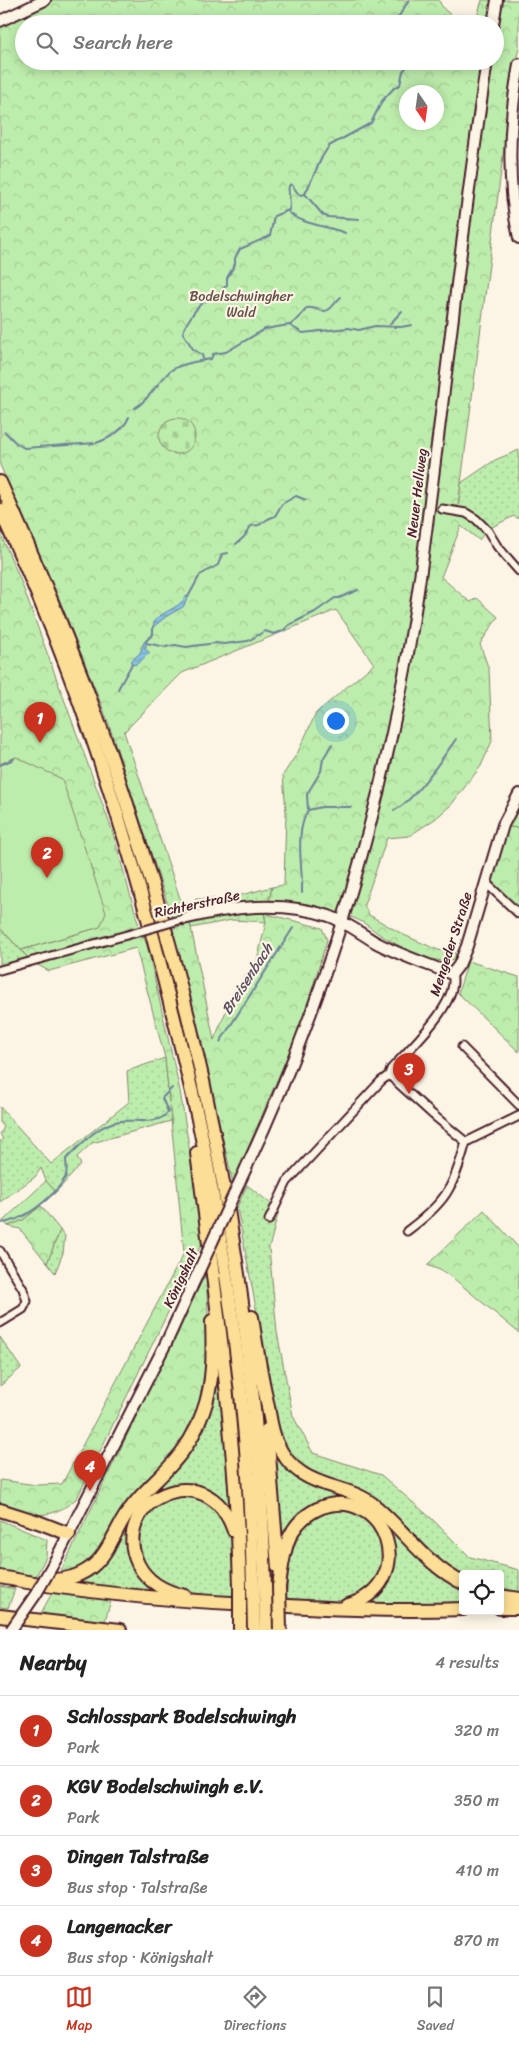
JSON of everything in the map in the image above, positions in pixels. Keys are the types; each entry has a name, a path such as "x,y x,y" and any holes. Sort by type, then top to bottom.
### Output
{"highway":[{"path":"0,482 44,582 91,698 143,852 176,970 196,1054 229,1217 247,1287 261,1372 276,1442 291,1465 304,1475 355,1493 369,1501 387,1515 428,1559 441,1570 459,1581"},
{"path":"0,510 54,637 111,794 139,884 186,1066 206,1156 232,1321 259,1586 266,1630"},
{"path":"186,1066 184,1084 195,1140 231,1424 237,1501 240,1630"},
{"path":"229,1217 254,1408 259,1586 254,1630"},
{"path":"0,1577 56,1580 74,1577 84,1572 102,1556 128,1511 184,1450 195,1432 204,1410 212,1374 213,1274"},
{"path":"261,1372 271,1475 279,1586 280,1630"},
{"path":"209,1602 175,1594 150,1580 141,1570 135,1557 133,1544 134,1530 139,1517 152,1502 170,1492 183,1490 197,1492 215,1501 229,1516 239,1555"},
{"path":"279,1586 289,1538 303,1518 314,1510 327,1505 341,1504 355,1507 372,1518 384,1534 388,1547 389,1561 386,1574 379,1586 369,1596 358,1602 330,1609"},
{"path":"0,1510 69,1534"},
{"path":"0,1577 58,1587 209,1602 330,1609 459,1610"},
{"path":"504,1597 519,1599"},
{"path":"504,1608 519,1608"},
{"path":"0,1616 42,1630"},
{"path":"0,1616 120,1630"}],"main road":[{"path":"0,21 45,0"},
{"path":"494,15 497,0"},
{"path":"519,64 513,100 510,154 511,180 519,238"},
{"name":"Neuer Hellweg","path":"343,922 366,843 389,747 412,625 429,512 466,212 486,70"},
{"name":"Mengeder Straße","path":"452,974 459,965 467,946 503,825 519,794"},
{"name":"Richterstraße","path":"183,919 216,911 266,906 317,913 343,922 376,942 452,974"},
{"name":"Königshalt","path":"11,1630 36,1594 56,1559 167,1341 283,1088 343,922"}],"street":[{"path":"442,509 466,513 476,519 488,531 497,546 519,571"},
{"path":"485,882 519,914"},
{"name":"Richterstraße","path":"0,970 183,919"},
{"name":"Mengeder Straße","path":"270,1220 286,1182 381,1081 390,1075 391,1069 437,1018 452,991 455,981 452,974"},
{"path":"462,1047 519,1106"},
{"path":"390,1075 466,1142"},
{"path":"406,1231 432,1212 451,1188 458,1172 466,1142 519,1117"},
{"path":"0,1251 23,1289 27,1301 22,1309 0,1323"}],"green space":[{"name":"Bodelschwingher Wald","path":"45,0 439,0 444,9 451,15 15,15 15,70 504,70 504,15 478,15 482,0 519,0 519,47 514,70 457,514 469,518 486,531 479,540 461,526 441,577 470,602 477,598 498,617 480,644 489,670 492,741 481,766 451,805 435,819 409,836 387,838 364,905 369,915 404,935 438,950 455,953 457,957 440,961 430,959 398,945 363,923 346,915 269,901 272,887 284,885 286,812 283,775 298,752 316,713 374,664 336,610 182,673 124,732 185,913 172,917 107,719 58,596 0,465 0,21"},
{"path":"177,418 189,424 195,436 189,448 177,454 165,448 159,436 165,424"},
{"path":"519,450 519,519 514,516 488,529 458,509 461,483 495,460"},
{"path":"0,533 20,579 112,830 139,926 147,945 180,1091 204,1239 77,1498 58,1511 40,1515 0,1508 0,1480 37,1485 62,1484 184,1253 165,1058 136,948 49,971 32,962 21,950 100,927 16,757 0,764"},
{"path":"16,757 62,779 106,913 100,927 21,950 0,928 0,764"},
{"path":"519,804 519,828 508,827"},
{"path":"508,827 519,828 519,909 488,880"},
{"path":"272,887 269,901 227,904 195,910 195,899 226,899"},
{"path":"264,913 266,922 232,920 191,928 190,923 233,914"},
{"path":"264,913 322,928 327,940 302,1022 233,1183 199,1034 171,929 190,923 214,1040 234,992 257,961 266,922"},
{"path":"0,928 32,962 0,970"},
{"path":"468,961 519,977 519,1052 458,993"},
{"path":"165,1058 171,1121 92,1143 77,1157 81,1165 56,1192 46,1181 41,1168 35,1177 0,1202 0,1141 3,1139 0,1134 4,1127 0,1122 0,1107 51,1164 129,1102 127,1071"},
{"path":"46,1181 56,1192 23,1220 8,1226 3,1221"},
{"path":"247,1185 279,1210 269,1248 277,1332 293,1416 313,1453 381,1475 431,1518 470,1557 519,1570 519,1593 504,1591 504,1570 459,1570 459,1606 286,1602 289,1560 298,1537 287,1533 281,1546 273,1442 282,1440 237,1207"},
{"path":"41,1206 60,1230 47,1263 20,1229 8,1226 23,1220"},
{"path":"484,1210 519,1248 519,1333 447,1273 427,1265"},
{"path":"60,1230 65,1236 63,1253 55,1273 47,1263"},
{"path":"206,1273 208,1317 207,1362 199,1406 192,1427 174,1455 118,1517 90,1561 72,1572 59,1575"},
{"path":"216,1331 228,1467 235,1599 183,1591 166,1595 65,1583 85,1576 130,1514 204,1423"},
{"path":"0,1337 21,1368 0,1386"},
{"path":"0,1520 47,1540 46,1557 36,1576 0,1571"},
{"path":"0,1586 15,1589 8,1608 0,1607"},
{"path":"53,1591 111,1600 104,1624 40,1615"}],"water":[{"path":"189,596 183,607 153,627 157,618"},
{"path":"147,639 145,649 150,653 139,662 131,665 131,661 140,653"}],"waterway":[{"path":"400,15 409,0"},
{"path":"203,359 202,355 193,349 183,333 185,326 194,313 202,303 217,297 227,285 227,278 235,264 235,258 240,249 270,236 274,216 289,210 289,186 291,184 300,195 305,194 329,146 371,123 382,101 394,88 400,85 404,70"},
{"path":"305,194 323,215 359,219"},
{"path":"288,211 298,219 345,233"},
{"path":"290,325 307,308 326,311 341,297"},
{"path":"390,324 402,311"},
{"path":"135,408 146,400 164,377 173,369 211,359 213,354 226,352 265,329 289,325 303,333 348,328 359,330 375,326 401,327 412,325"},
{"path":"5,432 24,448 96,443 116,433 129,417"},
{"path":"236,544 244,537 251,526 259,525 275,516 282,504 296,496 306,500"},
{"path":"200,575 218,565 222,554 228,553"},
{"path":"188,597 199,577"},
{"path":"146,643 166,647 175,645 186,647 248,641 265,631 274,634 283,631 289,625 315,612 335,598 358,590"},
{"path":"146,641 153,634 153,627"},
{"path":"118,689 132,664"},
{"name":"Breisenbach","path":"394,810 410,799 456,739"},
{"path":"308,810 307,794 321,771 323,759 332,744"},
{"path":"0,765 14,759"},
{"name":"Breisenbach","path":"302,893 300,840 301,830 308,810 322,807 351,807"},
{"name":"Breisenbach","path":"220,1042 293,928"},
{"name":"Breisenbach","path":"0,1223 18,1218 46,1200 65,1178 67,1171 66,1159 97,1130 120,1121 146,1121 159,1119 164,1116 168,1112 162,1098 172,1088"}],"place":[{"name":"Schlosspark Bodelschwingh","path":"40,743"},
{"name":"KGV Bodelschwingh e.V.","path":"47,878"},
{"name":"Dingen Talstraße","path":"409,1094"},
{"name":"Langenacker","path":"90,1491"}]}
